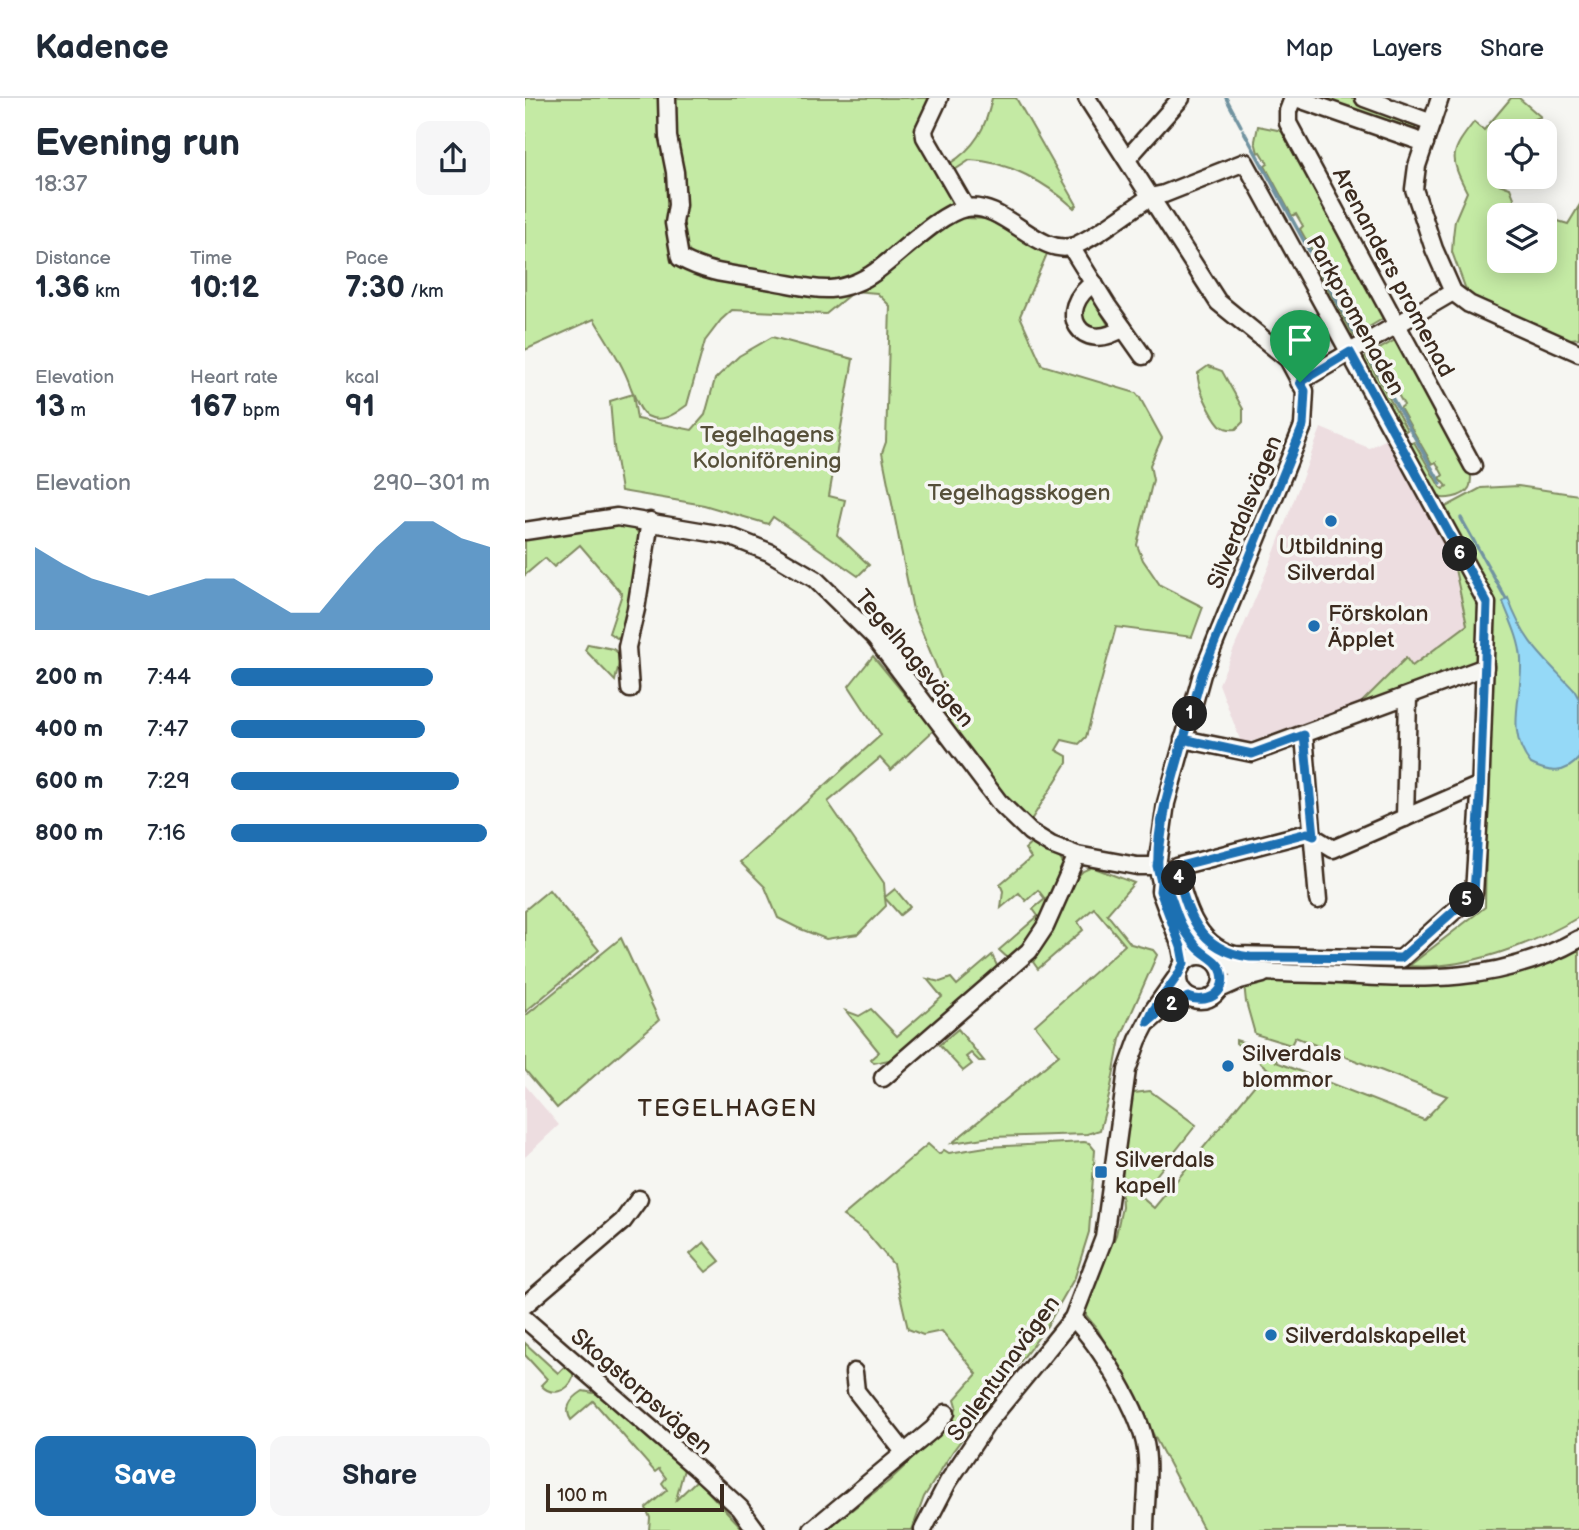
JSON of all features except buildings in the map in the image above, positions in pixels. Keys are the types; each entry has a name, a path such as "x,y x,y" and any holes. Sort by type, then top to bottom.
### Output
{"street":[{"path":"667,98 677,205 674,223 680,258 701,269 831,289 873,274 940,221 966,208 997,214 1054,247 1072,247 1150,197"},
{"path":"939,98 923,130 966,208"},
{"name":"Silverdalsvägen","path":"1087,98 1218,302 1289,359 1305,391 1303,426 1202,674 1166,803 1159,874 1160,891 1181,947 1181,969"},
{"path":"1127,159 1181,98"},
{"path":"1294,98 1425,143"},
{"name":"Arenanders promenad","path":"1294,98 1288,111 1288,123 1473,466"},
{"path":"1364,98 1432,123"},
{"path":"1440,98 1416,166 1414,189 1434,249 1453,292 1469,304 1579,353"},
{"name":"Parkpromenaden","path":"1150,197 1245,162 1487,603 1481,785 1474,893 1401,958 1250,957 1229,954 1217,947 1197,928 1191,918 1176,867 1307,833 1314,836"},
{"path":"1072,247 1143,356"},
{"path":"1094,283 1080,293 1075,303 1075,319 1079,328 1091,336 1105,338 1123,328"},
{"path":"1300,382 1453,292"},
{"name":"Tegelhagsvägen","path":"525,531 617,517 729,536 769,552 815,579 875,638 999,802 1030,832 1051,845 1077,855 1137,866 1159,874"},
{"path":"631,689 627,646 636,609 650,521"},
{"path":"1183,739 1252,754 1485,667"},
{"path":"1405,818 1408,697"},
{"path":"1304,735 1318,900"},
{"path":"1314,836 1333,849 1481,785"},
{"path":"883,1078 1029,951 1045,927 1077,855"},
{"path":"1159,874 1179,920 1223,975 1220,989"},
{"path":"1272,972 1240,980 1220,989 1208,999 1195,1000 1181,989 1181,969 1190,958 1201,955 1238,968 1272,972 1427,979 1481,974 1525,963 1579,939"},
{"name":"Sollentunavägen","path":"923,1530 948,1482 989,1422 1073,1318 1104,1238 1127,1070 1154,1009 1181,969"},
{"path":"1148,1022 1160,1012 1188,997"},
{"path":"525,1305 622,1221 639,1199"},
{"path":"1073,1318 1101,1350 1141,1427 1148,1468 1145,1530"},
{"name":"Skogstorpsvägen","path":"525,1319 702,1473 740,1508 756,1530"},
{"path":"854,1371 856,1391 904,1452"},
{"path":"812,1530 933,1429 946,1413"}],"shaded area":[{"path":"1321,428 1369,448 1393,436 1450,546 1467,625 1412,666 1406,659 1362,702 1242,745 1219,684 1269,566"},
{"path":"525,1085 559,1125 525,1157"}],"green space":[{"name":"Tegelhagsskogen","path":"525,98 933,98 919,137 964,218 987,219 1047,254 1020,316 1042,365 1136,393 1140,398 1162,438 1150,465 1153,480 1137,545 1143,560 1160,585 1203,607 1192,637 1116,627 1086,737 1079,744 1062,740 1056,750 1067,756 1067,763 1031,820 1027,820 997,791 931,703 944,685 913,610 882,453 886,442 890,306 877,293 854,291 826,314 732,310 705,341 687,405 658,419 647,416 637,404 619,361 594,319 525,350"},
{"path":"992,98 1016,98 1077,205 1074,208 1039,182 998,164 970,160 953,171 949,164 966,151 978,136"},
{"path":"1308,98 1354,98 1417,122 1413,136"},
{"path":"1511,98 1519,98 1541,117 1534,119 1493,119"},
{"path":"1474,122 1484,130 1487,126 1487,189 1510,189 1514,198 1513,203 1487,203 1487,273 1557,273 1557,221 1568,224 1579,206 1579,338 1563,340 1473,299 1465,287 1452,252 1455,220 1467,192 1457,171 1455,155 1460,141"},
{"path":"1258,126 1282,131 1384,318 1359,333 1335,290 1338,288 1331,275 1327,277 1300,229 1303,226 1296,214 1292,216 1265,166 1268,164 1261,152 1258,153 1255,141"},
{"path":"1313,262 1354,336 1350,338 1309,264"},
{"path":"1089,293 1112,331 1091,332 1078,314"},
{"name":"Tegelhagens Koloniförening","path":"772,337 853,359 829,496 845,500 837,535 869,565 858,576 773,517 768,524 704,505 621,491 610,401 633,394 637,419 692,430 705,415 715,379 739,356"},
{"path":"1397,339 1471,475 1469,488 1458,496 1435,496 1435,490 1409,444 1414,442 1443,489 1447,486 1440,478 1443,475 1436,462 1432,464 1400,408 1404,405 1396,391 1392,393 1371,354"},
{"path":"1366,357 1407,430 1403,433 1362,359"},
{"path":"1208,366 1222,371 1243,409 1243,422 1236,429 1220,425 1205,400 1198,373"},
{"path":"1518,486 1579,495 1579,917 1540,937 1497,954 1452,964 1409,966 1485,907 1490,602 1440,510 1481,488"},
{"path":"622,524 633,528 640,537 625,632 617,638 609,633 622,594 580,545 554,567 545,558 525,575 525,539 558,531"},
{"path":"1450,546 1482,606 1478,661 1366,705 1362,702 1406,658 1412,666 1467,625"},
{"path":"588,644 613,649 621,655 615,681 585,650"},
{"path":"873,656 934,730 891,770 880,758 828,802 884,883 885,897 895,889 910,907 900,915 885,898 886,906 858,934 826,939 778,918 765,887 740,862 881,735 849,686"},
{"path":"1033,842 1059,857 1064,865 1036,931 1010,960 999,950 1038,916 1033,909 1045,899 1038,890 1026,901 1019,893 1001,908 1003,891 1000,884 1031,858 1025,849"},
{"path":"1092,867 1134,883 1107,914 1131,944 1153,950 1157,955 1120,1039 1100,1130 1087,1134 990,1137 952,1143 1059,1055 1035,1025 1125,945 1094,908 1078,922 1083,930 1038,969 1033,962 1075,879"},
{"path":"549,890 599,950 525,1012 525,910"},
{"path":"621,938 659,1020 557,1108 525,1070 525,1016"},
{"path":"1579,947 1579,1530 1204,1530 1098,1330 1086,1315 1086,1301 1116,1235 1122,1207 1121,1187 1131,1097 1134,1093 1150,1091 1196,1125 1140,1196 1154,1208 1268,1069 1236,1043 1236,1040 1279,1053 1276,1062 1424,1120 1447,1096 1295,1037 1291,1045 1255,1034 1244,983 1268,979 1434,984 1479,981 1525,970"},
{"path":"992,955 999,970 894,1059 874,1063 871,1059 879,1052 846,1011 859,1016 871,1009 897,1036 942,997 927,979 940,982 951,978 957,985"},
{"path":"958,1029 984,1061 979,1061 971,1053 966,1057 972,1064 963,1071 939,1045"},
{"path":"1089,1143 1095,1150 1089,1232 1075,1277 1047,1326 953,1451 924,1497 912,1530 826,1530 889,1481 943,1430 953,1417 957,1406 955,1399 977,1374 942,1331 923,1335 908,1329 893,1264 866,1232 843,1216 928,1144 939,1154 944,1150 949,1153 986,1147"},
{"path":"704,1242 720,1261 706,1272 690,1254"},
{"path":"525,1343 558,1373 567,1364 573,1372 571,1383 559,1391 545,1389 541,1385 547,1379 525,1355"},
{"path":"583,1391 599,1394 684,1469 676,1500 697,1480 744,1530 649,1530 650,1518 646,1508 667,1490 662,1483 666,1478 659,1469 655,1472 593,1401 571,1420 568,1407"}],"water":[{"path":"1508,598 1528,638 1579,699 1579,758 1562,770 1550,771 1531,764 1518,739 1516,726 1521,659 1517,637 1503,602"}],"waterway":[{"path":"1226,98 1241,126"},
{"path":"1243,130 1354,332"},
{"path":"1368,355 1441,484"},
{"path":"1461,518 1506,599"}],"place":[{"name":"Utbildning Silverdal","path":"1331,521"},
{"name":"Förskolan Äpplet","path":"1314,626"},
{"name":"Silverdals blommor","path":"1228,1066"},
{"name":"Silverdals kapell","path":"1101,1172"},
{"name":"Silverdalskapellet","path":"1271,1335"}],"district":[{"name":"TEGELHAGEN","path":"728,1108"}],"route":[{"path":"1300,382 1305,391 1303,426 1202,674 1183,739 1166,803 1157,866 1160,891 1181,947 1184,963 1148,1022 1160,1012 1188,997 1201,1000 1216,995 1223,983 1223,975 1217,963 1198,947 1179,920 1161,882 1157,866 1161,834 1166,803 1183,739 1252,754 1304,735 1314,836 1307,833 1176,867 1191,918 1197,928 1217,947 1229,954 1250,957 1401,958 1474,893 1487,603 1350,352 1300,382"}]}
